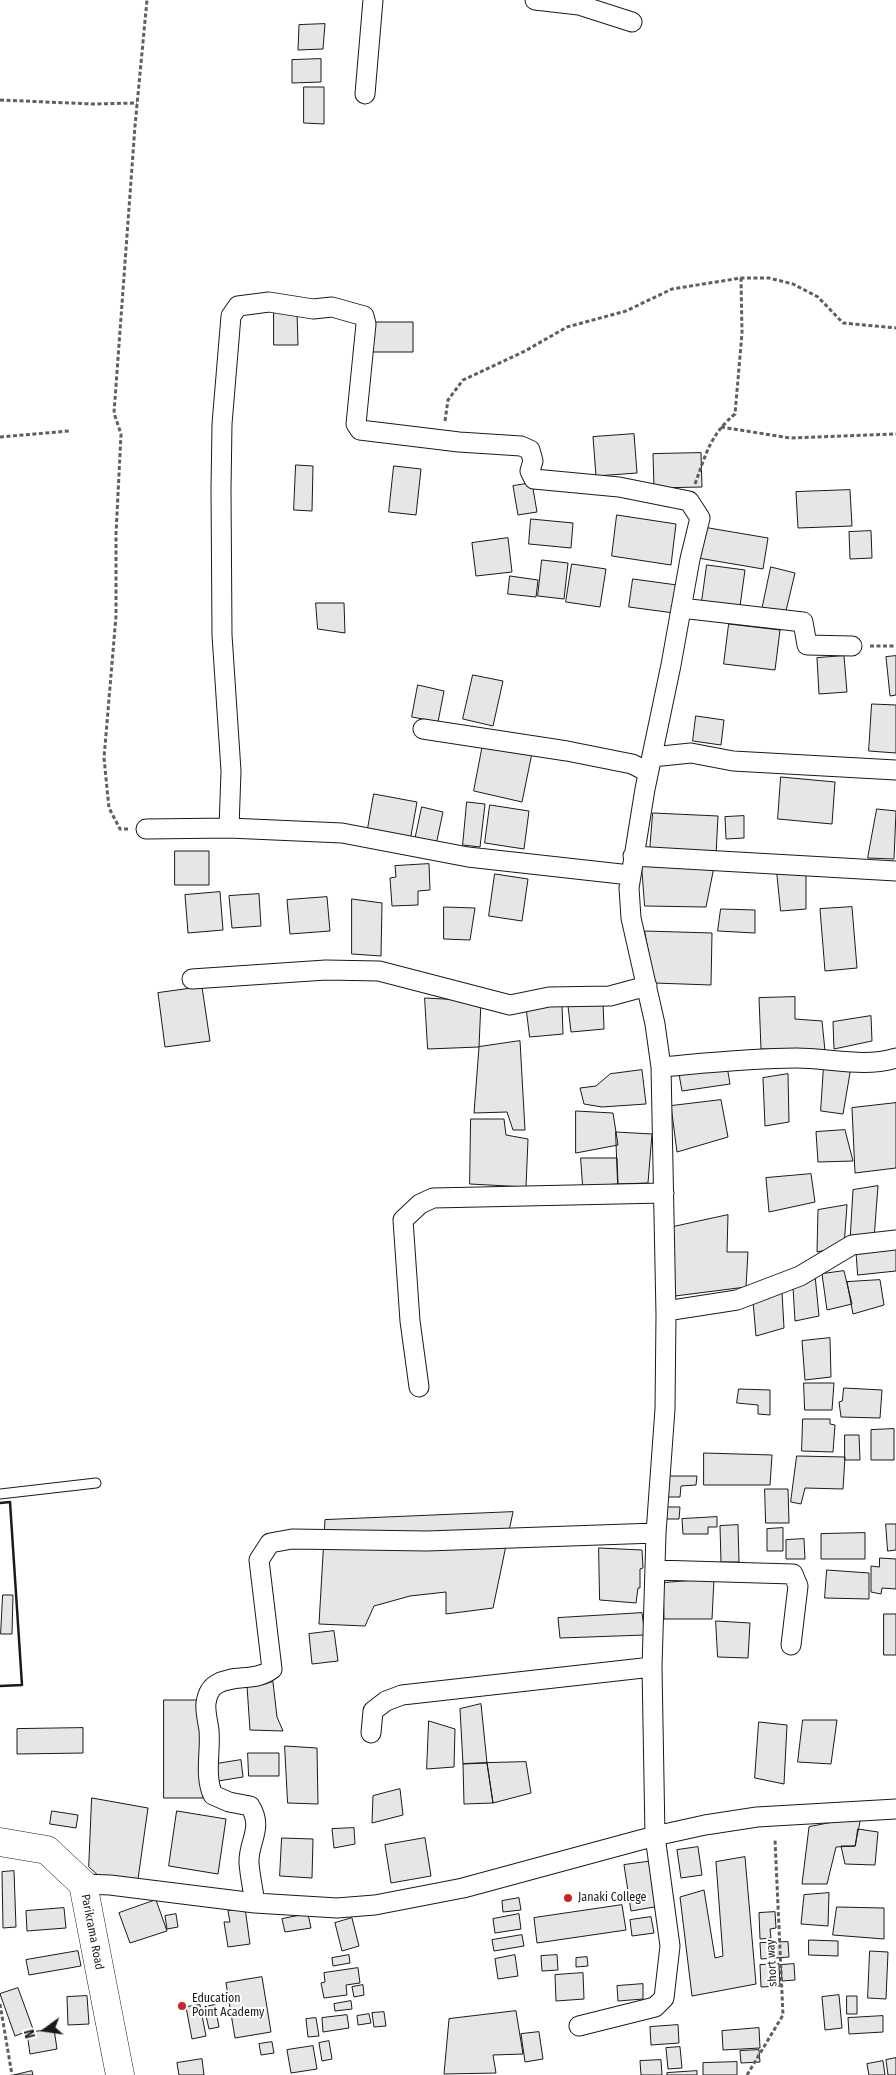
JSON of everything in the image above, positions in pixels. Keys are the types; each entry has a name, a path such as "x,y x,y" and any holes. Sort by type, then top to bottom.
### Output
{"main road":[{"name":"Parikrama Road","path":"0,1842 47,1850 83,1884 120,2075"}],"street":[{"path":"365,94 373,0"},
{"path":"535,0 580,6 632,22"},
{"path":"229,828 231,771 222,635 222,424 231,316 238,306 269,302 293,304 313,309 332,307 364,316 366,324 356,424 360,430 448,441 520,446 530,450 533,461 530,471 534,479 620,486 689,501 700,518 650,765 630,875 631,918 655,1024 661,1067 666,1310 665,1408 656,1533 652,1667 655,1836 670,1946 664,1998 649,2010 579,2026"},
{"path":"681,608 803,622 806,645 852,646"},
{"path":"423,729 567,751 632,764 650,765 691,753 733,761 896,770"},
{"path":"146,829 229,828 342,833 468,857 630,875"},
{"path":"633,856 896,872"},
{"path":"192,979 326,970 379,971 510,1005 550,997 610,996 647,986"},
{"path":"661,1067 778,1058 845,1060 862,1063 876,1063 896,1058"},
{"path":"419,1387 410,1321 403,1220 420,1204 433,1198 664,1193"},
{"path":"666,1310 737,1300 800,1276 852,1245 896,1240"},
{"path":"255,1903 249,1862 256,1828 256,1816 250,1806 229,1802 214,1795 208,1784 209,1732 206,1706 208,1694 214,1686 225,1679 258,1676 272,1669 259,1560 270,1543 292,1539 427,1541 656,1533"},
{"path":"655,1570 793,1574 798,1586 791,1645"},
{"path":"371,1733 373,1711 386,1701 402,1695 652,1667"},
{"path":"83,1884 110,1885 255,1903 337,1908 375,1905 463,1888 655,1836 705,1825 757,1817 896,1808"}],"lane":[{"path":"0,1494 96,1483"}],"path":[{"path":"146,829 120,829 109,808 104,758 116,616 116,534 120,434 114,414 137,103 147,0"},
{"path":"0,100 93,104 137,103"},
{"path":"448,441 445,424 448,400 463,380 525,351 567,327 626,311 672,289 741,278 769,278 793,284 818,297 843,323 896,328"},
{"path":"689,501 710,441 720,427 735,414 742,333 741,278"},
{"path":"720,427 790,438 896,434"},
{"path":"0,437 70,431"},
{"path":"852,646 896,646"},
{"name":"short way","path":"747,2075 783,2014 774,1840"},
{"path":"0,2004 12,2075"}],"building":[{"path":"325,24 323,49 298,50 299,25"},
{"path":"321,59 321,82 292,83 292,60"},
{"path":"304,87 324,87 324,124 304,123"},
{"path":"274,312 297,312 298,345 274,345"},
{"path":"372,322 413,322 413,352 372,352"},
{"path":"634,434 637,473 596,476 593,437"},
{"path":"701,453 702,487 654,488 653,454"},
{"path":"296,465 313,466 312,511 294,510"},
{"path":"394,466 421,469 416,515 389,512"},
{"path":"532,483 537,512 518,515 513,486"},
{"path":"850,490 852,526 798,528 796,492"},
{"path":"617,515 676,524 671,565 612,556"},
{"path":"531,519 573,523 571,548 529,544"},
{"path":"703,527 768,538 763,569 698,558"},
{"path":"871,531 872,558 850,559 849,532"},
{"path":"508,538 512,572 476,576 472,543"},
{"path":"542,560 568,563 564,599 538,596"},
{"path":"572,564 606,569 600,607 566,602"},
{"path":"707,565 745,570 740,606 702,601"},
{"path":"771,567 795,573 785,615 762,610"},
{"path":"510,576 538,580 536,597 508,594"},
{"path":"633,579 677,585 674,613 629,607"},
{"path":"316,603 344,603 345,633 318,629"},
{"path":"729,624 780,630 775,670 724,664"},
{"path":"844,656 847,692 819,694 817,658"},
{"path":"896,656 896,695 890,696 886,657"},
{"path":"473,675 503,681 493,726 463,719"},
{"path":"418,685 444,691 438,722 412,717"},
{"path":"872,704 896,705 896,753 869,751"},
{"path":"696,716 724,720 721,745 693,741"},
{"path":"483,744 532,753 522,802 474,791"},
{"path":"781,777 835,782 832,824 778,819"},
{"path":"374,794 417,802 410,841 367,834"},
{"path":"467,802 485,804 480,847 463,845"},
{"path":"490,805 529,811 524,849 485,843"},
{"path":"422,807 443,812 436,845 415,840"},
{"path":"877,809 896,811 894,859 868,858"},
{"path":"653,813 718,816 716,855 650,851"},
{"path":"744,816 744,838 726,839 725,817"},
{"path":"175,851 209,851 209,885 175,885"},
{"path":"429,864 430,890 418,891 418,905 392,906 390,878 396,877 395,866"},
{"path":"642,866 714,867 706,907 645,906"},
{"path":"777,872 806,872 806,909 781,911"},
{"path":"495,874 528,879 522,921 489,916"},
{"path":"220,892 223,930 188,933 185,895"},
{"path":"259,894 261,926 232,928 229,896"},
{"path":"327,897 330,931 290,934 287,900"},
{"path":"352,899 382,903 381,956 352,954"},
{"path":"444,907 475,908 470,940 444,939"},
{"path":"852,907 857,968 825,971 820,909"},
{"path":"721,909 755,910 755,933 718,931"},
{"path":"645,931 712,933 711,985 654,983"},
{"path":"202,987 210,1041 165,1047 158,993"},
{"path":"795,997 795,1019 822,1021 825,1051 761,1049 759,998"},
{"path":"425,998 481,1001 479,1047 428,1049"},
{"path":"603,1002 604,1029 571,1032 568,1006"},
{"path":"526,1004 562,1005 563,1034 530,1037"},
{"path":"871,1016 872,1041 834,1049 833,1022"},
{"path":"520,1041 525,1130 513,1130 507,1112 474,1113 479,1047"},
{"path":"824,1065 851,1067 843,1114 821,1111"},
{"path":"727,1066 730,1084 682,1091 679,1074"},
{"path":"642,1070 646,1104 602,1107 584,1104 580,1088 596,1086 610,1074"},
{"path":"788,1074 789,1122 765,1126 763,1078"},
{"path":"721,1100 728,1137 677,1152 671,1106"},
{"path":"896,1103 896,1168 855,1173 852,1108"},
{"path":"576,1111 613,1113 618,1145 576,1153"},
{"path":"471,1119 504,1119 506,1135 528,1139 526,1187 470,1184"},
{"path":"845,1130 853,1161 818,1162 816,1132"},
{"path":"616,1132 652,1134 648,1183 618,1184"},
{"path":"581,1158 617,1158 618,1184 583,1186"},
{"path":"811,1174 815,1202 769,1212 766,1178"},
{"path":"878,1186 874,1239 850,1241 853,1190"},
{"path":"847,1205 844,1246 817,1252 818,1210"},
{"path":"728,1215 727,1252 748,1252 746,1287 675,1296 673,1227"},
{"path":"856,1246 896,1247 896,1271 858,1275"},
{"path":"844,1271 852,1304 827,1310 822,1274"},
{"path":"815,1275 819,1316 795,1321 793,1287"},
{"path":"880,1280 884,1305 853,1314 847,1282"},
{"path":"782,1292 784,1328 756,1336 753,1301"},
{"path":"830,1338 831,1377 805,1380 802,1341"},
{"path":"804,1383 834,1383 832,1410 805,1410"},
{"path":"844,1388 882,1390 880,1418 841,1417 839,1402 842,1401"},
{"path":"739,1389 770,1390 770,1415 758,1414 758,1405 737,1403"},
{"path":"803,1419 830,1419 830,1424 835,1425 833,1452 802,1451"},
{"path":"894,1429 894,1460 871,1460 871,1430"},
{"path":"845,1435 859,1435 860,1460 845,1460"},
{"path":"704,1453 772,1455 770,1485 704,1485"},
{"path":"797,1456 845,1457 843,1489 805,1488 801,1504 791,1502"},
{"path":"668,1476 697,1476 696,1485 681,1486 680,1497 667,1497"},
{"path":"765,1489 788,1489 789,1523 766,1523"},
{"path":"666,1507 680,1507 679,1519 665,1519"},
{"path":"513,1512 493,1608 446,1614 446,1592 410,1596 374,1606 365,1626 319,1624 325,1520"},
{"path":"717,1517 717,1527 708,1527 708,1534 683,1534 682,1519"},
{"path":"886,1524 896,1524 896,1550 888,1551"},
{"path":"738,1525 739,1562 721,1562 720,1526"},
{"path":"783,1528 783,1551 767,1551 767,1529"},
{"path":"865,1533 865,1559 821,1559 821,1534"},
{"path":"804,1539 805,1559 786,1559 786,1540"},
{"path":"599,1548 642,1550 643,1568 640,1569 640,1588 638,1588 636,1603 600,1600"},
{"path":"880,1558 896,1559 896,1589 882,1588 881,1594 871,1592 871,1566 879,1567"},
{"path":"827,1570 869,1573 869,1599 825,1598"},
{"path":"714,1579 712,1619 664,1619 663,1583"},
{"path":"3,1595 13,1595 12,1634 1,1634"},
{"path":"642,1613 645,1635 560,1638 558,1618"},
{"path":"884,1614 896,1614 896,1655 884,1655"},
{"path":"716,1621 750,1623 748,1658 718,1657"},
{"path":"334,1631 338,1661 312,1664 309,1634"},
{"path":"273,1682 277,1717 283,1731 250,1730 247,1686"},
{"path":"164,1700 203,1700 203,1798 164,1798"},
{"path":"481,1704 487,1763 463,1764 460,1709"},
{"path":"803,1720 837,1720 831,1764 798,1762"},
{"path":"429,1721 455,1729 454,1767 427,1769"},
{"path":"759,1722 787,1725 784,1784 755,1778"},
{"path":"83,1728 83,1753 17,1754 17,1729"},
{"path":"285,1746 317,1748 318,1804 288,1803"},
{"path":"248,1753 279,1753 279,1776 249,1776"},
{"path":"241,1760 243,1777 218,1781 216,1764"},
{"path":"526,1762 531,1793 493,1803 487,1763"},
{"path":"487,1763 493,1803 464,1804 463,1764"},
{"path":"400,1789 403,1815 372,1823 373,1796"},
{"path":"92,1798 148,1808 138,1879 102,1879 89,1867"},
{"path":"52,1811 78,1815 76,1828 50,1824"},
{"path":"177,1811 226,1819 218,1874 169,1866"},
{"path":"861,1817 855,1846 836,1847 827,1884 802,1884 809,1827"},
{"path":"354,1828 355,1844 334,1848 332,1829"},
{"path":"858,1829 878,1832 875,1865 845,1864 841,1846 855,1846"},
{"path":"282,1838 313,1839 312,1878 280,1876"},
{"path":"425,1838 431,1876 391,1883 385,1845"},
{"path":"698,1847 702,1875 681,1878 677,1850"},
{"path":"745,1857 756,1984 692,1996 680,1897 704,1890 715,1958 723,1956 716,1862"},
{"path":"653,1861 660,1906 631,1911 624,1865"},
{"path":"14,1871 16,1927 3,1928 2,1872"},
{"path":"829,1893 828,1926 801,1924 804,1895"},
{"path":"519,1898 521,1910 503,1912 502,1901"},
{"path":"156,1900 167,1931 130,1943 119,1913"},
{"path":"622,1905 626,1930 537,1943 534,1918"},
{"path":"837,1907 884,1908 884,1939 833,1935"},
{"path":"64,1908 66,1928 27,1931 26,1911"},
{"path":"245,1908 250,1944 228,1947 224,1922 230,1922 228,1911"},
{"path":"775,1912 776,1928 770,1929 771,1938 760,1939 759,1913"},
{"path":"176,1914 178,1927 167,1929 165,1916"},
{"path":"308,1914 311,1928 285,1932 282,1919"},
{"path":"519,1914 521,1929 495,1933 493,1919"},
{"path":"651,1917 654,1933 632,1936 630,1920"},
{"path":"352,1918 359,1946 342,1951 335,1923"},
{"path":"522,1935 524,1946 494,1951 492,1940"},
{"path":"809,1940 838,1941 838,1956 809,1955"},
{"path":"788,1942 789,1957 761,1959 760,1943"},
{"path":"78,1951 81,1966 29,1975 26,1960"},
{"path":"870,1951 888,1952 886,1999 868,1998"},
{"path":"349,1955 350,1963 333,1966 332,1958"},
{"path":"515,1955 518,1976 498,1979 495,1959"},
{"path":"557,1955 558,1970 542,1971 541,1956"},
{"path":"587,1957 588,1966 576,1967 576,1958"},
{"path":"779,1964 780,1986 761,1987 760,1965"},
{"path":"794,1964 795,1980 782,1981 781,1965"},
{"path":"358,1968 360,1983 346,1985 347,1995 324,1998 321,1983 325,1982 324,1973"},
{"path":"583,1973 584,1999 556,2001 555,1975"},
{"path":"262,1977 271,2032 235,2038 226,1983"},
{"path":"643,1984 643,1999 618,2001 617,1986"},
{"path":"363,1985 364,1995 354,1997 352,1987"},
{"path":"18,1988 33,2029 15,2036 0,1994"},
{"path":"839,1995 842,2028 825,2030 822,1997"},
{"path":"87,1996 89,2024 68,2025 67,1997"},
{"path":"847,1996 857,1996 857,2014 847,2014"},
{"path":"351,2001 352,2009 335,2011 334,2004"},
{"path":"200,2005 206,2036 192,2039 186,2007"},
{"path":"215,2005 219,2027 209,2029 204,2007"},
{"path":"516,2011 523,2054 493,2055 496,2073 444,2074 449,2019"},
{"path":"384,2012 386,2026 374,2027 372,2013"},
{"path":"369,2014 371,2023 358,2025 357,2016"},
{"path":"347,2015 349,2028 323,2032 322,2018"},
{"path":"883,2016 883,2032 849,2034 848,2018"},
{"path":"316,2018 319,2036 308,2037 306,2019"},
{"path":"678,2025 679,2043 651,2045 650,2027"},
{"path":"759,2028 760,2048 723,2050 722,2031"},
{"path":"54,2029 57,2049 30,2054 27,2033"},
{"path":"539,2032 543,2059 525,2062 521,2034"},
{"path":"329,2041 332,2059 322,2061 319,2043"},
{"path":"272,2042 274,2053 261,2055 259,2044"},
{"path":"313,2046 317,2069 291,2073 287,2050"},
{"path":"680,2047 682,2068 668,2069 666,2048"},
{"path":"759,2050 760,2062 741,2063 740,2051"},
{"path":"896,2058 896,2075 888,2075 886,2060"},
{"path":"202,2059 204,2075 179,2075 177,2063"},
{"path":"661,2060 662,2075 641,2075 640,2061"},
{"path":"883,2061 885,2075 869,2075 867,2064"},
{"path":"737,2062 737,2075 703,2075 703,2063"},
{"path":"32,2071 33,2075 14,2075"},
{"path":"697,2071 697,2075 667,2075 667,2073"}],"wall":[{"path":"0,1503 10,1502 22,1685 0,1686"}],"place":[{"name":"Janaki College","path":"568,1898"},
{"name":"Education Point Academy","path":"182,2006"}]}
